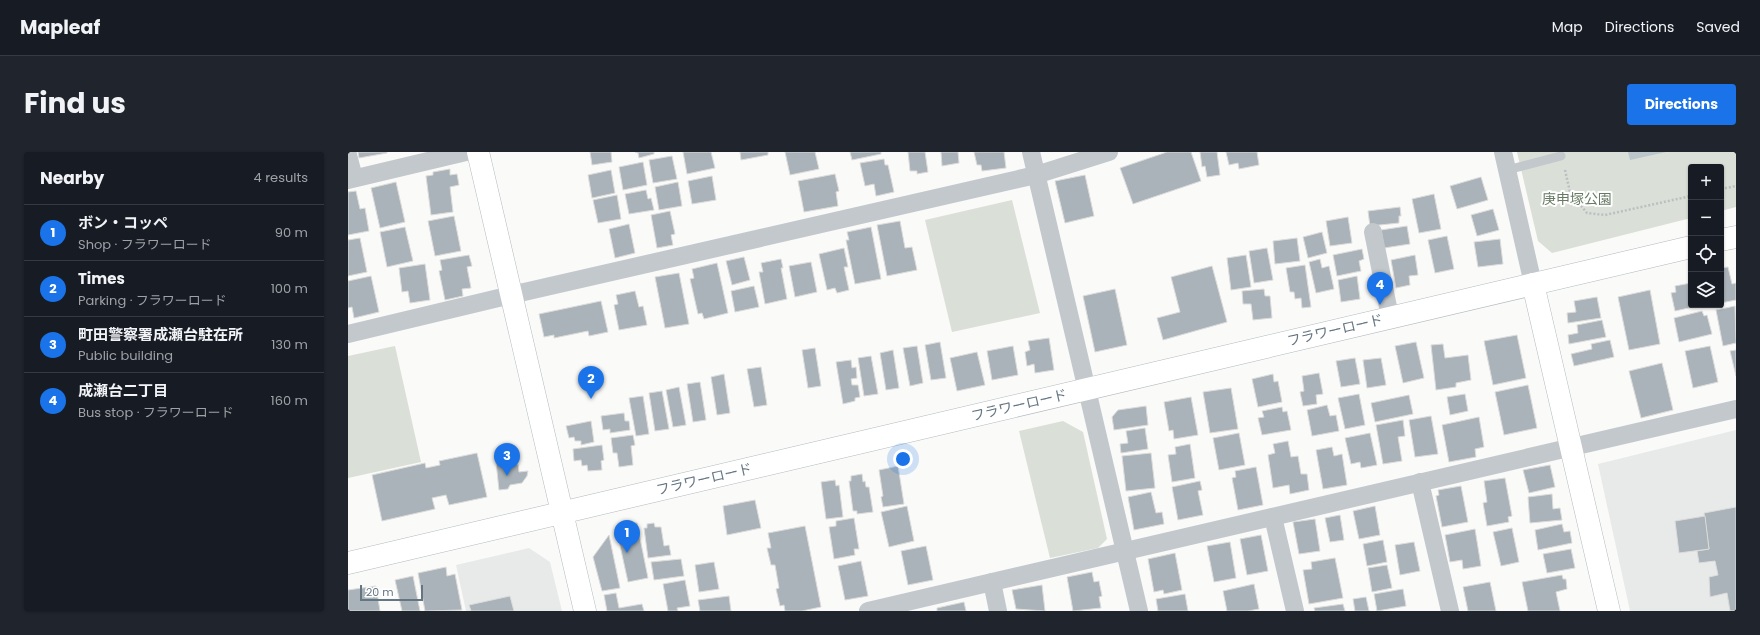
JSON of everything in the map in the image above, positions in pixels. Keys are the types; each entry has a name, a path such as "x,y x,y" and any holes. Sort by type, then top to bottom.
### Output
{"street":[{"path":"348,155 351,179 466,152"},
{"path":"478,152 585,611"},
{"path":"1031,152 1088,389 1138,611"},
{"path":"348,334 511,294 1036,175 1109,152"},
{"path":"1503,152 1570,448 1609,611"},
{"path":"1373,232 1390,318"},
{"path":"1724,239 1736,237"},
{"name":"フラワーロード","path":"348,563 1688,248"},
{"path":"868,611 1736,410"},
{"path":"1420,482 1450,611"},
{"path":"1273,517 1295,611"},
{"path":"992,582 998,611"}],"lane":[{"path":"1507,170 1561,156"}],"path":[{"path":"1561,156 1570,192 1587,213 1605,215 1688,197"},
{"path":"1724,189 1736,186"}],"shaded area":[{"path":"1628,152 1666,152 1630,160"},
{"path":"1736,430 1736,611 1630,611 1598,464"},
{"path":"529,548 550,562 562,611 466,611 456,565"}],"green space":[{"name":"庚申塚公園","path":"1517,152 1736,152 1736,207 1724,210 1724,164 1688,164 1688,219 1552,253 1538,241"},
{"path":"1012,200 1040,313 952,332 925,220"},
{"path":"395,346 421,462 348,478 348,356"},
{"path":"1063,421 1083,432 1107,539 1098,548 1050,558 1019,431"}],"building":[{"path":"358,152 387,152 387,153 359,158"},
{"path":"590,152 611,152 612,162 592,165"},
{"path":"635,152 654,152 654,154 639,158 638,153"},
{"path":"683,152 711,152 715,168 687,174"},
{"path":"740,152 768,152 768,155 741,160"},
{"path":"785,152 815,152 819,169 790,175"},
{"path":"850,152 881,152 881,154 852,160"},
{"path":"908,152 925,152 928,172 917,174 917,171 910,171"},
{"path":"941,152 958,152 959,163 942,166"},
{"path":"974,152 1004,152 1006,168 982,171 981,165 977,165"},
{"path":"1167,152 1191,152 1201,181 1133,204 1120,168"},
{"path":"1200,152 1217,152 1220,175 1207,177 1205,166 1202,167"},
{"path":"1226,152 1257,152 1259,165 1239,169 1238,163 1229,165"},
{"path":"672,156 677,179 653,183 649,160"},
{"path":"884,159 885,165 888,165 894,192 876,196 874,184 865,186 860,163"},
{"path":"643,162 647,185 623,190 619,167"},
{"path":"450,169 450,175 457,174 459,185 450,187 453,212 431,215 426,176 433,175 433,172"},
{"path":"611,170 615,193 592,198 588,175"},
{"path":"835,174 839,191 836,192 838,206 804,212 798,181"},
{"path":"1085,175 1094,216 1065,223 1055,181"},
{"path":"712,176 716,200 692,204 688,181"},
{"path":"1481,177 1488,200 1457,209 1450,186"},
{"path":"396,182 405,222 380,228 371,188"},
{"path":"678,182 682,206 659,210 655,187"},
{"path":"646,190 648,199 651,198 654,210 629,214 625,194"},
{"path":"356,191 360,209 365,208 369,231 348,235 348,192"},
{"path":"1434,194 1441,229 1419,233 1412,199"},
{"path":"617,195 621,219 598,223 593,200"},
{"path":"1400,207 1401,216 1399,216 1399,223 1370,226 1368,211"},
{"path":"1493,209 1499,230 1477,236 1471,215"},
{"path":"670,211 675,234 671,235 673,245 657,248 651,215"},
{"path":"454,216 461,251 435,256 428,221"},
{"path":"1348,217 1352,243 1330,246 1326,221"},
{"path":"900,221 905,248 912,247 917,270 887,276 877,225"},
{"path":"629,224 635,253 615,258 609,229"},
{"path":"1407,226 1410,244 1384,248 1381,230"},
{"path":"405,227 413,261 387,267 380,232"},
{"path":"871,227 881,279 855,284 846,240 849,240 847,232"},
{"path":"1322,232 1327,253 1308,258 1303,237"},
{"path":"1447,236 1454,269 1435,273 1428,240"},
{"path":"360,238 367,272 348,276 348,240"},
{"path":"1297,238 1300,261 1275,264 1273,241"},
{"path":"1500,239 1503,264 1478,267 1474,242"},
{"path":"844,248 848,267 844,267 849,290 837,293 835,288 827,290 819,254"},
{"path":"1267,248 1273,280 1254,283 1249,251"},
{"path":"1362,249 1364,259 1359,261 1361,271 1337,276 1333,255"},
{"path":"469,255 472,266 467,267 471,288 462,289 463,296 445,300 439,271 442,270 440,260"},
{"path":"1246,255 1251,287 1231,290 1227,258"},
{"path":"1415,255 1418,275 1409,276 1410,285 1396,288 1391,260"},
{"path":"744,257 750,280 732,285 726,261"},
{"path":"781,259 783,268 781,268 787,299 765,304 759,272 763,272 761,263"},
{"path":"1320,259 1322,268 1329,266 1334,289 1316,293 1309,262"},
{"path":"811,262 817,292 795,297 789,266"},
{"path":"717,263 728,313 704,319 702,313 698,314 690,279 694,278 692,269"},
{"path":"425,264 430,300 410,303 408,291 402,292 399,268"},
{"path":"1305,265 1311,307 1302,308 1301,298 1295,299 1294,292 1290,292 1286,268"},
{"path":"1212,266 1227,322 1163,340 1157,318 1180,312 1171,277"},
{"path":"1728,267 1732,284 1736,283 1736,300 1724,302 1724,272 1724,268"},
{"path":"679,273 689,324 665,328 655,277"},
{"path":"371,276 379,312 354,318 352,307 348,308 348,281"},
{"path":"1357,276 1360,299 1341,302 1338,280"},
{"path":"1688,284 1689,308 1675,311 1671,293 1676,292 1675,286"},
{"path":"754,286 759,307 735,312 731,291"},
{"path":"1115,289 1127,345 1095,352 1083,296"},
{"path":"1264,289 1265,296 1270,296 1272,318 1253,320 1251,304 1243,304 1242,291"},
{"path":"1650,290 1660,344 1629,350 1618,297"},
{"path":"635,291 639,307 643,306 647,325 619,330 614,305 618,304 616,295"},
{"path":"1597,297 1601,318 1568,323 1567,313 1576,312 1574,301"},
{"path":"601,301 608,332 589,336 588,331 554,338 554,335 544,337 539,314"},
{"path":"1735,306 1736,343 1723,346 1716,310"},
{"path":"1702,311 1704,316 1707,315 1712,334 1679,342 1674,318"},
{"path":"1602,320 1606,337 1569,344 1568,335 1578,333 1577,325"},
{"path":"1517,335 1526,378 1493,385 1484,341"},
{"path":"1049,338 1054,370 1035,373 1034,364 1027,366 1025,352 1030,350 1028,341"},
{"path":"1610,340 1614,357 1574,366 1571,354 1592,349 1591,344"},
{"path":"940,342 946,378 931,380 925,345"},
{"path":"1416,342 1424,378 1403,383 1395,346"},
{"path":"1443,344 1445,358 1468,355 1471,380 1456,383 1456,387 1436,390 1431,345"},
{"path":"917,346 923,383 910,386 903,348"},
{"path":"1013,346 1018,375 992,380 987,351"},
{"path":"1710,346 1718,382 1693,388 1685,351"},
{"path":"815,348 821,386 808,388 802,350"},
{"path":"893,350 899,388 886,390 880,353"},
{"path":"1736,350 1736,376 1730,351"},
{"path":"977,352 985,385 957,391 950,358"},
{"path":"871,356 878,394 864,396 858,358"},
{"path":"1355,358 1360,384 1341,387 1336,361"},
{"path":"1381,358 1386,385 1367,388 1363,360"},
{"path":"851,360 852,368 856,367 857,378 851,379 852,385 858,385 860,397 855,398 855,401 843,404 836,362"},
{"path":"1662,363 1673,410 1641,418 1629,371"},
{"path":"761,367 767,405 754,407 747,369"},
{"path":"1319,373 1323,394 1316,395 1317,404 1303,406 1300,392 1304,391 1302,376"},
{"path":"724,374 730,413 717,415 711,377"},
{"path":"1273,374 1274,382 1278,381 1282,402 1258,407 1252,379"},
{"path":"700,382 706,420 693,422 687,384"},
{"path":"1528,385 1537,428 1504,435 1495,392"},
{"path":"679,387 686,425 673,427 666,390"},
{"path":"1231,388 1238,429 1210,433 1203,392"},
{"path":"662,391 669,429 655,431 649,393"},
{"path":"1359,394 1365,425 1345,429 1338,398"},
{"path":"1465,394 1468,411 1450,415 1447,397"},
{"path":"1409,395 1413,414 1375,422 1371,403"},
{"path":"643,396 649,434 636,436 629,398"},
{"path":"1191,397 1198,435 1174,439 1173,430 1169,431 1164,402"},
{"path":"1327,405 1330,416 1336,415 1339,431 1312,436 1307,410"},
{"path":"1146,406 1148,425 1114,430 1112,417 1118,410"},
{"path":"1282,407 1283,412 1287,411 1291,430 1262,435 1258,418 1264,417 1262,411"},
{"path":"624,413 625,421 629,421 630,430 610,433 610,429 603,430 601,416"},
{"path":"1431,416 1438,454 1415,457 1409,420"},
{"path":"1479,417 1484,447 1475,449 1476,457 1449,462 1442,425"},
{"path":"1403,420 1405,436 1398,437 1402,461 1383,464 1376,425"},
{"path":"591,421 594,442 581,445 581,441 575,441 574,437 569,438 566,426"},
{"path":"1145,428 1148,449 1121,453 1120,444 1128,443 1126,431"},
{"path":"1239,433 1245,465 1219,470 1213,438"},
{"path":"1370,433 1377,465 1361,468 1360,462 1351,464 1345,438"},
{"path":"633,435 635,445 631,446 633,465 619,467 617,453 613,453 611,438"},
{"path":"1288,441 1291,457 1298,456 1301,474 1307,474 1309,490 1290,494 1289,485 1273,488 1268,455 1275,453 1273,444"},
{"path":"1190,444 1195,478 1172,482 1168,455 1176,454 1175,447"},
{"path":"602,445 604,460 601,461 602,470 588,471 587,465 582,466 581,460 574,461 573,449"},
{"path":"1332,447 1334,456 1342,454 1347,485 1323,489 1316,450"},
{"path":"477,453 487,497 449,505 446,495 432,498 435,509 382,521 372,475 425,463 426,468 440,465 439,461"},
{"path":"1151,453 1155,488 1126,491 1122,456"},
{"path":"514,460 514,465 518,464 519,472 528,471 527,476 522,483 510,485 508,489 499,490 496,462"},
{"path":"1550,465 1555,487 1529,493 1523,470"},
{"path":"898,466 904,504 883,507 879,470"},
{"path":"1256,467 1263,505 1238,510 1232,478 1236,477 1235,471"},
{"path":"862,474 863,482 865,481 866,487 869,487 873,512 857,514 857,511 853,511 849,481 851,481 851,476"},
{"path":"1505,478 1512,516 1508,517 1509,522 1487,526 1483,503 1487,502 1484,481"},
{"path":"835,480 836,486 839,485 843,517 826,519 821,482"},
{"path":"1200,481 1202,490 1198,491 1203,515 1178,520 1172,487"},
{"path":"1461,486 1468,522 1442,527 1436,496 1439,495 1438,490"},
{"path":"1151,492 1156,513 1162,512 1164,524 1134,530 1128,497"},
{"path":"1552,494 1553,509 1560,508 1562,520 1530,523 1528,497"},
{"path":"755,500 761,528 727,535 723,506"},
{"path":"907,506 914,541 889,547 881,512"},
{"path":"1375,506 1380,535 1359,539 1353,511"},
{"path":"1736,507 1736,611 1730,611 1727,593 1710,597 1709,577 1718,575 1715,561 1699,563 1697,551 1709,549 1704,513"},
{"path":"1340,515 1344,540 1330,542 1325,518"},
{"path":"1705,516 1709,549 1679,553 1675,521"},
{"path":"854,518 859,549 854,549 855,555 834,559 829,527 836,526 836,521"},
{"path":"1315,519 1320,551 1299,554 1293,522"},
{"path":"637,523 648,578 628,582 616,527"},
{"path":"654,523 655,527 661,527 664,546 669,545 671,555 648,558 644,528 647,528 647,524"},
{"path":"1562,524 1564,532 1570,531 1572,543 1538,550 1535,530"},
{"path":"805,526 821,607 802,611 785,611 784,605 780,606 776,589 779,588 775,565 771,565 767,548 771,548 768,533"},
{"path":"1512,528 1519,562 1501,566 1493,532"},
{"path":"1475,529 1481,566 1463,569 1462,560 1450,562 1445,535"},
{"path":"609,535 620,588 602,591 593,557"},
{"path":"1261,535 1268,571 1247,575 1240,539"},
{"path":"1383,540 1387,562 1367,566 1363,544"},
{"path":"1230,542 1236,578 1214,582 1207,546"},
{"path":"1414,542 1420,571 1400,575 1395,545"},
{"path":"926,546 933,580 908,585 901,551"},
{"path":"1571,549 1575,568 1547,573 1543,554"},
{"path":"1175,553 1182,590 1164,594 1163,590 1154,592 1148,559"},
{"path":"1335,558 1343,598 1309,604 1303,570 1312,569 1311,562"},
{"path":"681,559 684,576 654,580 651,562"},
{"path":"861,561 868,596 845,600 838,566"},
{"path":"714,562 719,589 699,592 695,565"},
{"path":"1387,565 1392,588 1372,592 1368,568"},
{"path":"446,567 447,576 455,574 462,610 425,611 418,573"},
{"path":"1092,572 1094,582 1099,581 1102,596 1099,597 1101,608 1073,611 1067,577"},
{"path":"1562,575 1563,579 1566,579 1567,589 1556,592 1560,611 1528,611 1522,582"},
{"path":"413,576 420,611 402,611 395,580"},
{"path":"685,580 690,606 677,608 678,611 668,611 663,584"},
{"path":"1490,582 1496,611 1468,611 1463,587"},
{"path":"1254,584 1259,609 1248,611 1227,611 1223,591"},
{"path":"1042,585 1045,611 1016,609 1012,590"},
{"path":"376,586 380,611 348,611 348,590"},
{"path":"1403,589 1406,606 1377,611 1374,594"},
{"path":"616,593 619,608 642,604 644,611 607,611 604,595"},
{"path":"1185,594 1188,611 1158,611 1156,599"},
{"path":"510,596 514,611 471,611 469,605"},
{"path":"729,596 731,611 700,611 698,600"},
{"path":"1366,597 1369,611 1355,611 1353,599"},
{"path":"964,602 966,611 937,611 937,608"},
{"path":"1343,604 1345,611 1315,611 1314,608"}],"place":[{"name":"成瀬台二丁目","path":"1380,305"},
{"name":"Times","path":"591,399"},
{"name":"町田警察署成瀬台駐在所","path":"507,476"},
{"name":"ボン・コッペ","path":"627,553"}]}
